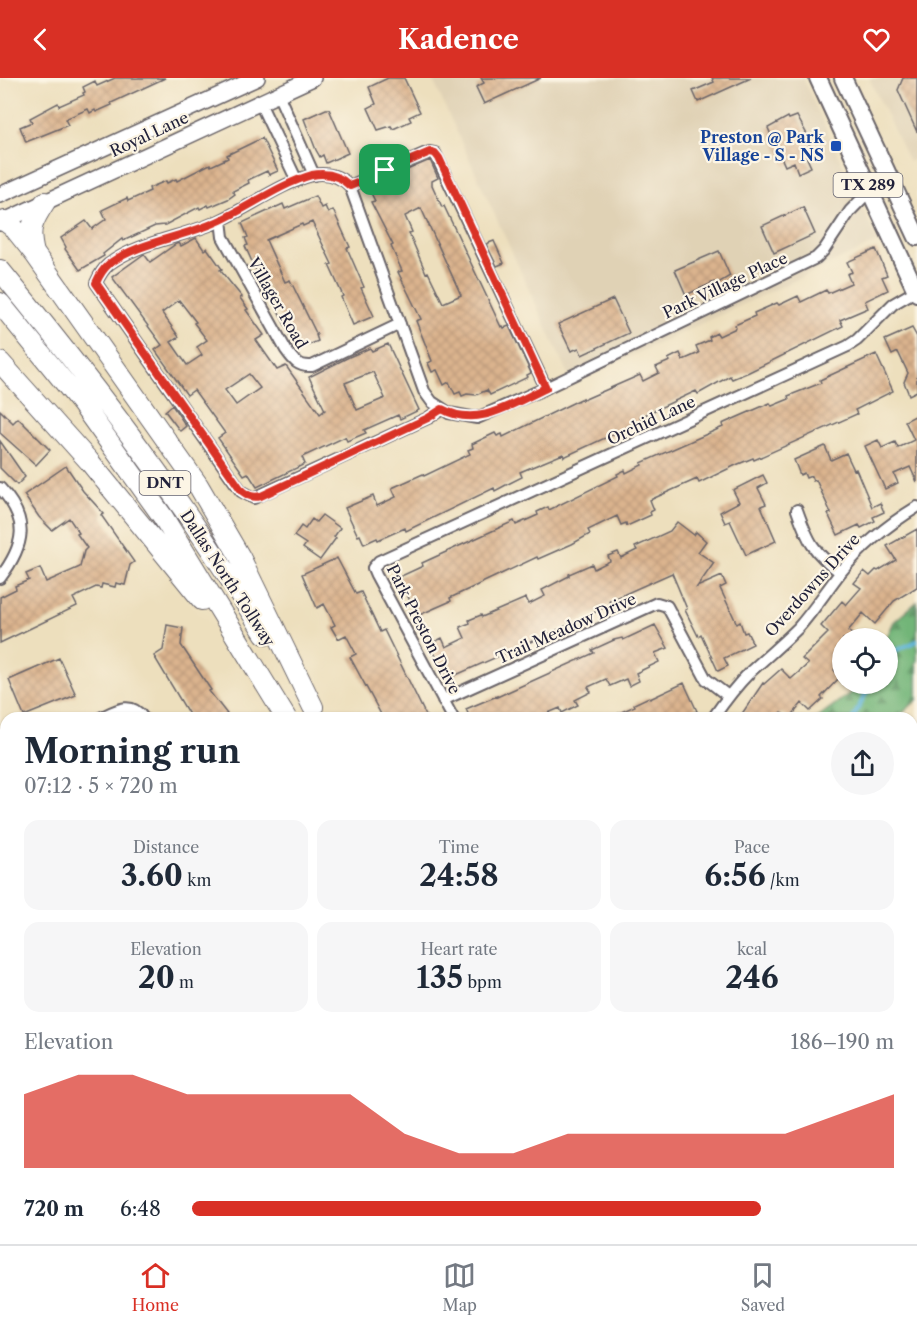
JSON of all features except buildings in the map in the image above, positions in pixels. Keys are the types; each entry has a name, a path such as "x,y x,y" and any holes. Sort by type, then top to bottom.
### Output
{"highway":[{"path":"34,253 30,240 31,228 45,202"},
{"path":"2,220 14,228 34,253 198,485 240,556 316,712"},
{"name":"Dallas North Tollway","path":"0,270 81,370 176,498 315,712"},
{"name":"Dallas North Tollway","path":"0,303 82,404 163,517 282,712"},
{"path":"0,362 89,461 222,627 244,647"}],"main road":[{"path":"258,78 278,94"},
{"path":"258,78 260,103"},
{"name":"Royal Lane","path":"0,195 258,78"},
{"name":"Royal Lane","path":"2,220 313,78"},
{"path":"821,83 844,79"},
{"name":"TX 289","path":"844,79 917,237"},
{"name":"TX 289","path":"821,83 917,291"}],"street":[{"path":"278,94 314,175"},
{"path":"260,103 297,181"},
{"path":"350,186 424,154 435,153 546,388"},
{"name":"Park Village Place","path":"442,409 458,416 477,418 546,388 816,258 850,211 887,173"},
{"path":"333,174 350,186 424,391 432,402 442,409 428,418 254,498 242,491 96,283 109,264 126,255 221,220 297,181 314,175 333,174"},
{"name":"Villager Road","path":"221,220 223,237 286,350 296,363 312,366 400,324"},
{"name":"Orchid Lane","path":"386,559 848,346 893,304 917,291"},
{"path":"0,488 16,508 21,540 12,562 0,578"},
{"name":"Overdowns Drive","path":"717,712 749,673 796,630 840,572 872,540 917,507"},
{"path":"796,510 805,533 818,555 840,572"},
{"name":"Park Preston Drive","path":"386,559 379,561 373,568 449,712"},
{"name":"Trail Meadow Drive","path":"442,700 657,603 667,606 706,679 728,696"},
{"path":"113,712 124,707 133,708 139,712"}],"shaded area":[{"path":"432,78 803,78 878,242 572,383"},
{"path":"869,78 917,78 917,158 909,162"}],"green space":[{"path":"917,602 917,662 915,663 917,700 904,712 825,712 849,694 898,694 898,628 891,628 894,622"}],"waterway":[{"path":"898,650 917,641"},
{"path":"856,712 866,694"}],"place":[{"name":"Preston @ Park Village - S - NS","path":"836,146"}],"route":[{"path":"430,152 435,153 439,158 546,388 477,418 458,416 442,409 428,418 254,498 242,491 96,283 109,264 126,255 221,220 297,181 314,175 333,174 350,186 385,170 430,152"}]}
